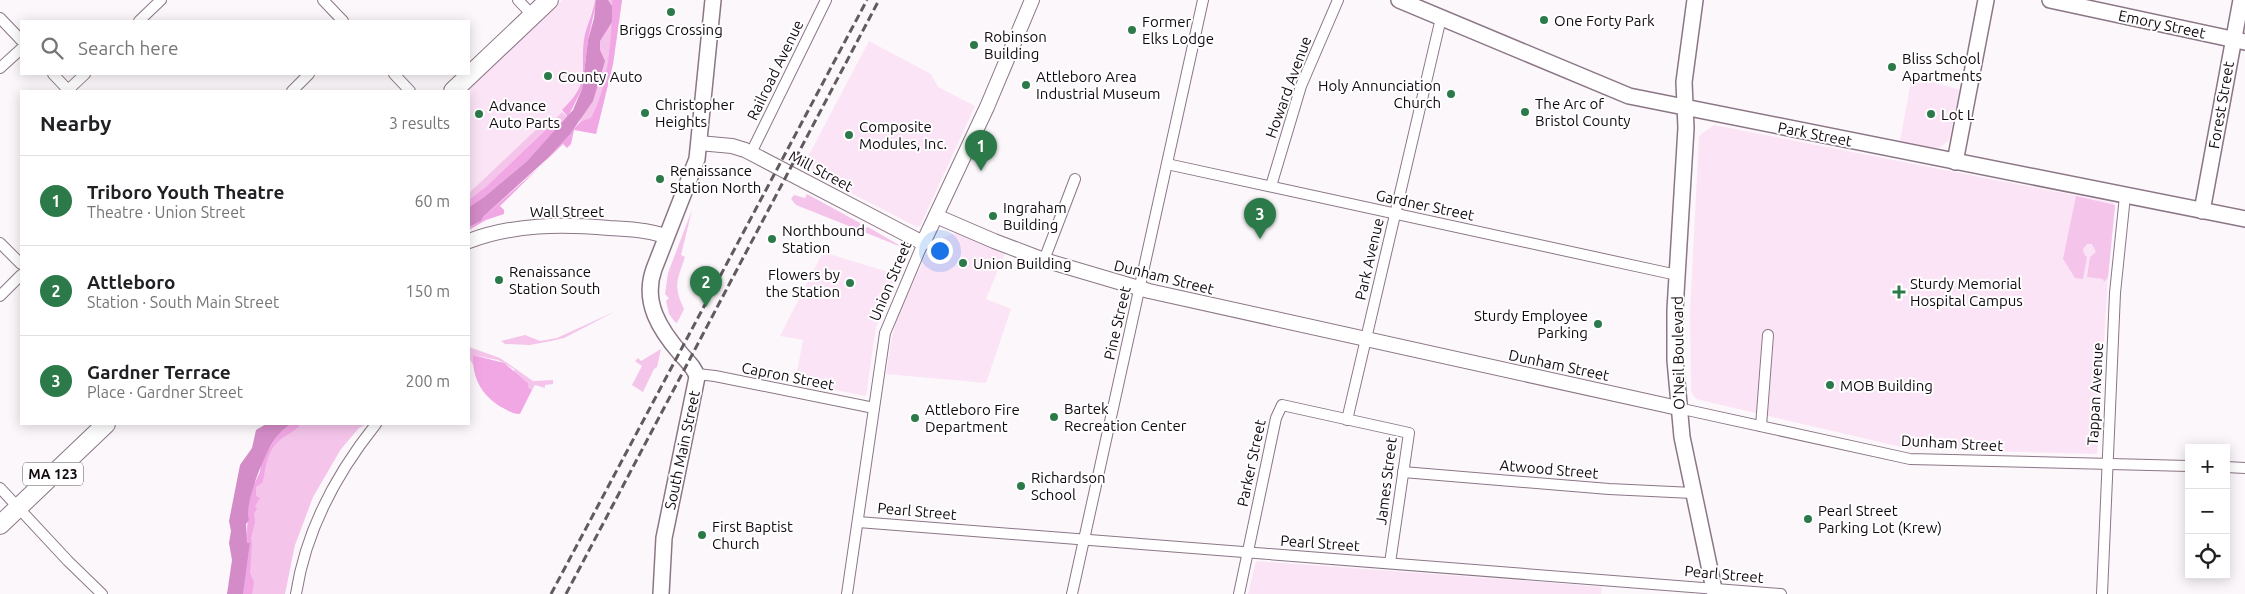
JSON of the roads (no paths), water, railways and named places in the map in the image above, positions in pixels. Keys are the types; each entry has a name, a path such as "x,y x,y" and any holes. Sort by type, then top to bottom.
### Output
{"highway":[{"path":"454,90 549,0"},
{"name":"MA 123","path":"0,525 105,425"}],"main road":[{"name":"South Main Street","path":"661,594 664,534 696,374 663,332 651,304 651,277 694,168 699,143 713,0"},
{"name":"Park Street","path":"1399,0 1621,94 2245,220"},
{"name":"O'Neil Boulevard","path":"1694,0 1685,72 1686,128 1674,347 1678,408 1693,493 1714,591"},
{"path":"1955,162 1986,0"},
{"name":"Emory Street","path":"2050,0 2239,41"},
{"name":"Forest Street","path":"2202,211 2239,41 2241,0"}],"street":[{"path":"140,20 161,0"},
{"path":"323,0 342,20"},
{"path":"518,0 533,16"},
{"name":"Railroad Avenue","path":"751,153 826,0"},
{"name":"Union Street","path":"847,594 887,327 1032,0"},
{"name":"Pine Street","path":"1072,594 1203,0"},
{"name":"Howard Avenue","path":"1271,186 1301,86 1338,0"},
{"path":"0,18 20,39"},
{"name":"Park Avenue","path":"1347,420 1441,18"},
{"path":"0,68 20,50"},
{"path":"54,75 69,90 84,75"},
{"path":"293,90 308,75"},
{"path":"395,75 409,90"},
{"name":"Mill Street","path":"699,143 732,146 751,153 923,244"},
{"name":"Gardner Street","path":"1168,164 1677,275"},
{"path":"1044,260 1075,180"},
{"name":"Tappan Avenue","path":"2102,594 2106,464 2116,285 2125,196"},
{"name":"Dunham Street","path":"936,216 1044,260 1140,289 1910,459 2185,466"},
{"name":"Wall Street","path":"470,242 504,230 542,226 642,230 666,236"},
{"path":"0,243 20,263"},
{"path":"0,296 20,276"},
{"path":"1761,426 1768,335"},
{"name":"Capron Street","path":"696,374 874,408"},
{"name":"Parker Street","path":"1239,594 1276,418 1282,405 1347,420"},
{"name":"James Street","path":"1347,420 1409,434 1390,563"},
{"path":"296,594 306,548 322,509 344,467 375,425"},
{"path":"2230,467 2245,468"},
{"name":"Atwood Street","path":"1404,472 1609,489 1693,493"},
{"path":"0,488 68,561 102,594"},
{"name":"Pearl Street","path":"858,522 1390,563 1714,591 1781,594"}],"railway":[{"path":"551,594 867,0"},
{"path":"566,594 879,0"}],"place":[{"name":"Briggs Crossing","path":"671,12"},
{"name":"One Forty Park","path":"1544,20"},
{"name":"Former Elks Lodge","path":"1132,30"},
{"name":"Robinson Building","path":"974,45"},
{"name":"Bliss School Apartments","path":"1892,67"},
{"name":"County Auto","path":"548,76"},
{"name":"Attleboro Area Industrial Museum","path":"1026,85"},
{"name":"Holy Annunciation Church","path":"1451,94"},
{"name":"The Arc of Bristol County","path":"1525,112"},
{"name":"Christopher Heights","path":"645,113"},
{"name":"Advance Auto Parts","path":"479,114"},
{"name":"Lot L","path":"1931,114"},
{"name":"Composite Modules, Inc.","path":"849,135"},
{"name":"Triboro Youth Theatre","path":"981,171"},
{"name":"Renaissance Station North","path":"660,179"},
{"name":"Ingraham Building","path":"993,216"},
{"name":"Northbound Station","path":"772,239"},
{"name":"Gardner Terrace","path":"1260,239"},
{"name":"Union Building","path":"963,263"},
{"name":"Renaissance Station South","path":"499,280"},
{"name":"Flowers by the Station","path":"850,283"},
{"name":"Sturdy Memorial Hospital Campus","path":"1899,292"},
{"name":"Attleboro","path":"706,307"},
{"name":"Sturdy Employee Parking","path":"1598,324"},
{"name":"MOB Building","path":"1830,385"},
{"name":"Bartek Recreation Center","path":"1054,417"},
{"name":"Attleboro Fire Department","path":"915,418"},
{"name":"Richardson School","path":"1021,486"},
{"name":"Pearl Street Parking Lot (Krew)","path":"1808,519"},
{"name":"First Baptist Church","path":"702,535"}]}
